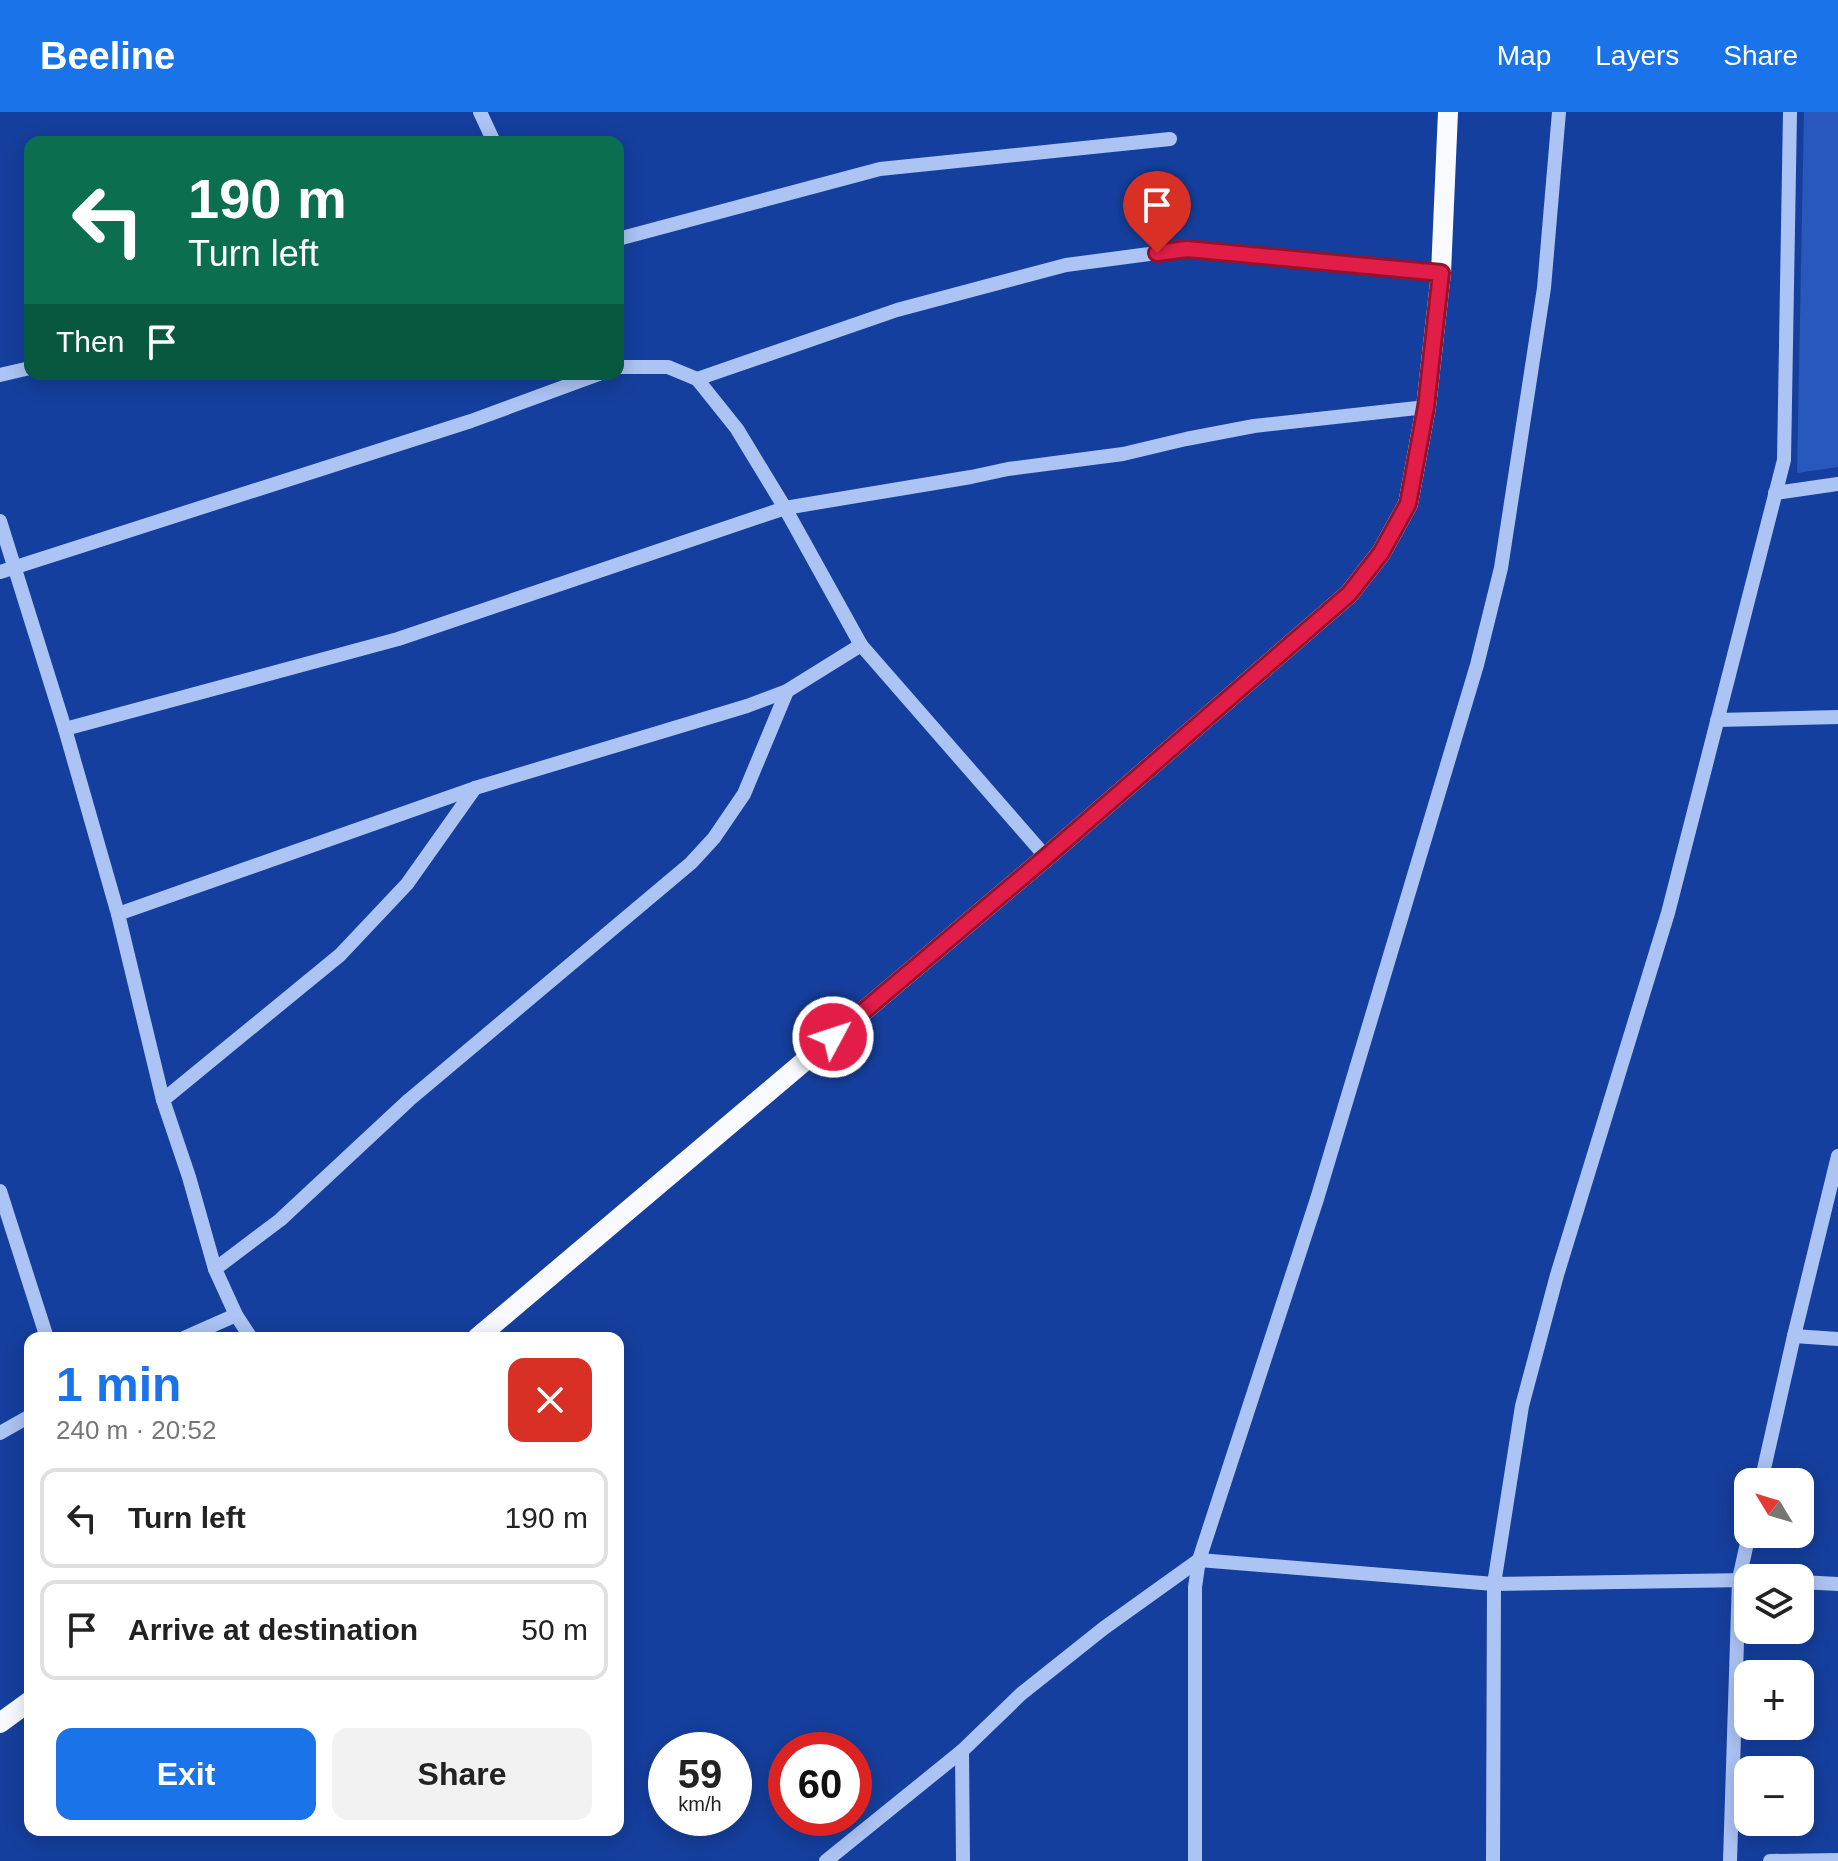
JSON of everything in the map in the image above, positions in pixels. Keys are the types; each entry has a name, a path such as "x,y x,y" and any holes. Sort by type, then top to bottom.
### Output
{"main road":[{"path":"484,1332 1046,857 1349,594 1381,553 1408,504 1426,407 1441,273 1448,112"},
{"path":"0,1723 24,1705"}],"street":[{"path":"480,112 491,136"},
{"path":"1195,1861 1195,1587 1199,1560 1317,1199 1477,665 1501,568 1544,288 1559,112"},
{"path":"1493,1861 1494,1584 1522,1406 1557,1275 1668,913 1784,460 1790,112"},
{"path":"624,237 880,169 1170,139"},
{"path":"697,379 897,310 1066,265 1187,249 1441,273"},
{"path":"624,365 668,367 697,379 737,429 861,645 1046,857"},
{"path":"0,375 24,369"},
{"path":"7,570 471,421 583,380"},
{"path":"65,729 398,639 785,508 1008,469 1123,454 1254,426 1426,407"},
{"path":"1775,493 1838,484"},
{"path":"0,521 7,570 65,729 118,914 163,1100 215,1269 247,1332"},
{"path":"118,914 475,788 747,706 787,691 861,645"},
{"path":"215,1269 280,1220 409,1100 691,863 714,838 744,794 787,691"},
{"path":"1717,720 1838,717"},
{"path":"163,1100 340,955 407,884 475,788"},
{"path":"1764,1468 1838,1156"},
{"path":"0,1191 45,1332"},
{"path":"198,1332 236,1315"},
{"path":"1794,1336 1838,1339"},
{"path":"0,1433 24,1419"},
{"path":"826,1861 962,1751 1021,1694 1104,1628 1199,1560 1494,1584 1734,1580"},
{"path":"1814,1583 1838,1584"},
{"path":"1730,1861 1741,1644"},
{"path":"962,1751 963,1861"},
{"path":"1770,1861 1838,1860"}],"shaded area":[{"path":"1804,112 1838,112 1838,467 1797,473"}],"route":[{"path":"833,1037 1349,594 1381,553 1408,504 1426,407 1441,273 1187,249 1157,253"}]}
